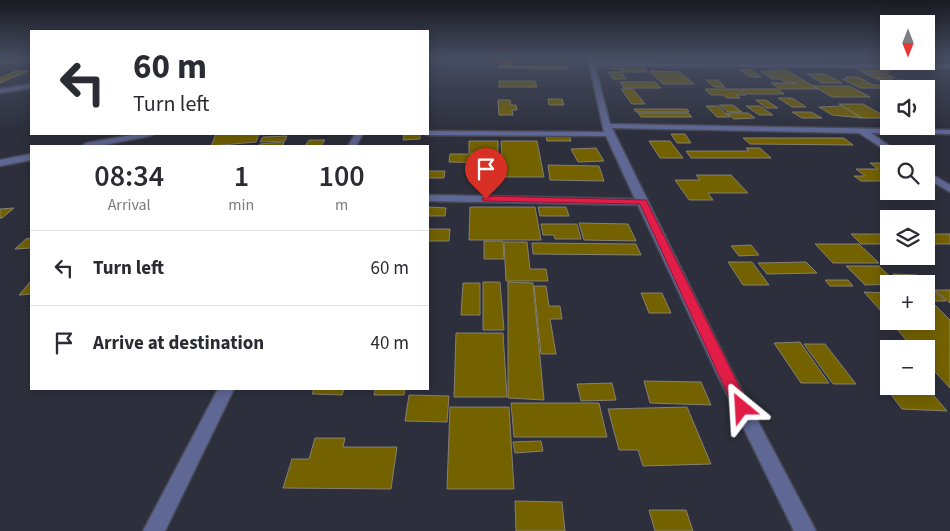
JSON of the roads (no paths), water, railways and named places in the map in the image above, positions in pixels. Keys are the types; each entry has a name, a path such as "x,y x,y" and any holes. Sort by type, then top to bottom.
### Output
{"street":[{"path":"596,82 608,130 724,372 805,531"},
{"path":"0,91 30,86"},
{"path":"429,133 608,130 950,132"},
{"path":"862,131 883,145"},
{"path":"91,145 145,135"},
{"path":"0,163 30,157"},
{"path":"935,180 950,189"},
{"path":"429,198 643,202"},
{"path":"154,531 225,390"}]}
